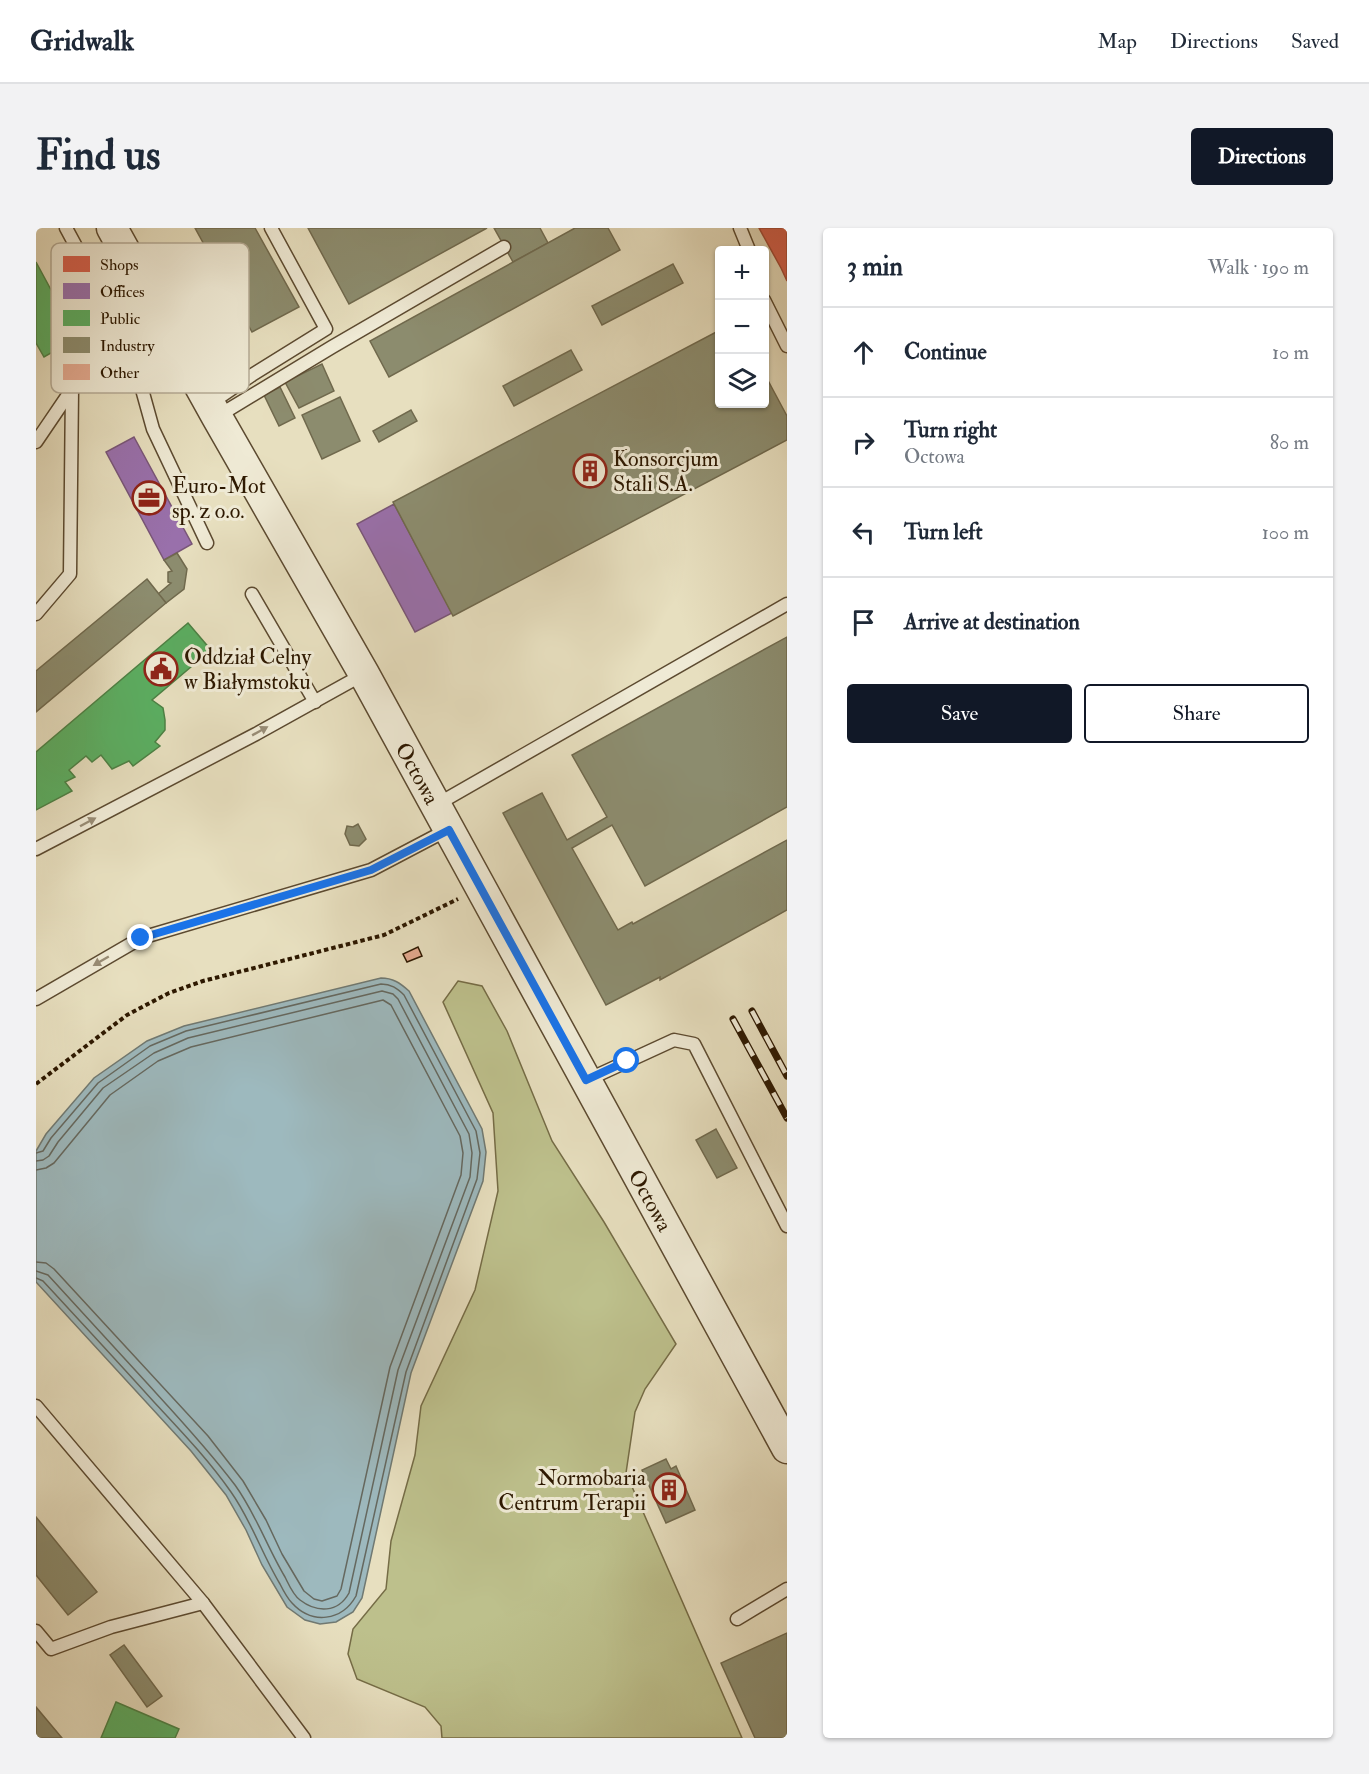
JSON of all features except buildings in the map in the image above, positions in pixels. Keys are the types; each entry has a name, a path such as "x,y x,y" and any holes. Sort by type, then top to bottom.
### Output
{"street":[{"name":"Octowa","path":"112,228 121,243"},
{"name":"Octowa","path":"204,393 364,674 787,1448"}],"lane":[{"path":"66,228 74,243"},
{"path":"249,378 326,329 271,228"},
{"path":"740,228 748,246"},
{"path":"249,391 332,347 504,247"},
{"path":"769,308 787,346"},
{"path":"36,442 69,393"},
{"path":"36,614 70,574 72,393"},
{"path":"143,393 153,429 207,543"},
{"path":"213,410 232,393"},
{"path":"213,410 245,393"},
{"path":"252,594 315,702"},
{"path":"36,999 141,938 371,870 442,817 474,784 514,758 787,604"},
{"path":"36,849 364,674"},
{"path":"586,1080 674,1040 694,1044 787,1226"},
{"path":"36,1406 203,1603 304,1738"},
{"path":"737,1619 787,1589"},
{"path":"36,1631 51,1650 111,1627 203,1603"}],"path":[{"path":"36,1084 127,1015 170,993 203,981 384,935 480,888"}],"green space":[{"path":"458,981 482,986 507,1031 552,1141 604,1222 676,1344 645,1389 635,1412 626,1473 742,1738 442,1738 441,1726 425,1707 357,1679 348,1654 353,1629 386,1589 391,1541 415,1455 421,1406 475,1290 498,1191 493,1113 443,1002"}],"water":[{"path":"381,978 396,982 409,991 482,1129 486,1152 483,1181 411,1373 362,1598 353,1612 336,1622 320,1624 305,1620 287,1607 262,1565 226,1495 191,1451 36,1282 36,1151 46,1134 94,1078 147,1041 184,1026"}],"railway":[{"path":"752,1011 787,1076"},
{"path":"733,1019 787,1118"}],"place":[{"name":"Konsorcjum Stali S.A.","path":"590,471"},
{"name":"Euro-Mot sp. z o.o.","path":"149,498"},
{"name":"Oddział Celny w Białymstoku","path":"161,669"},
{"name":"Normobaria Centrum Terapii","path":"669,1490"}],"route":[{"path":"141,938 371,870 449,830 586,1080 627,1061"}]}
